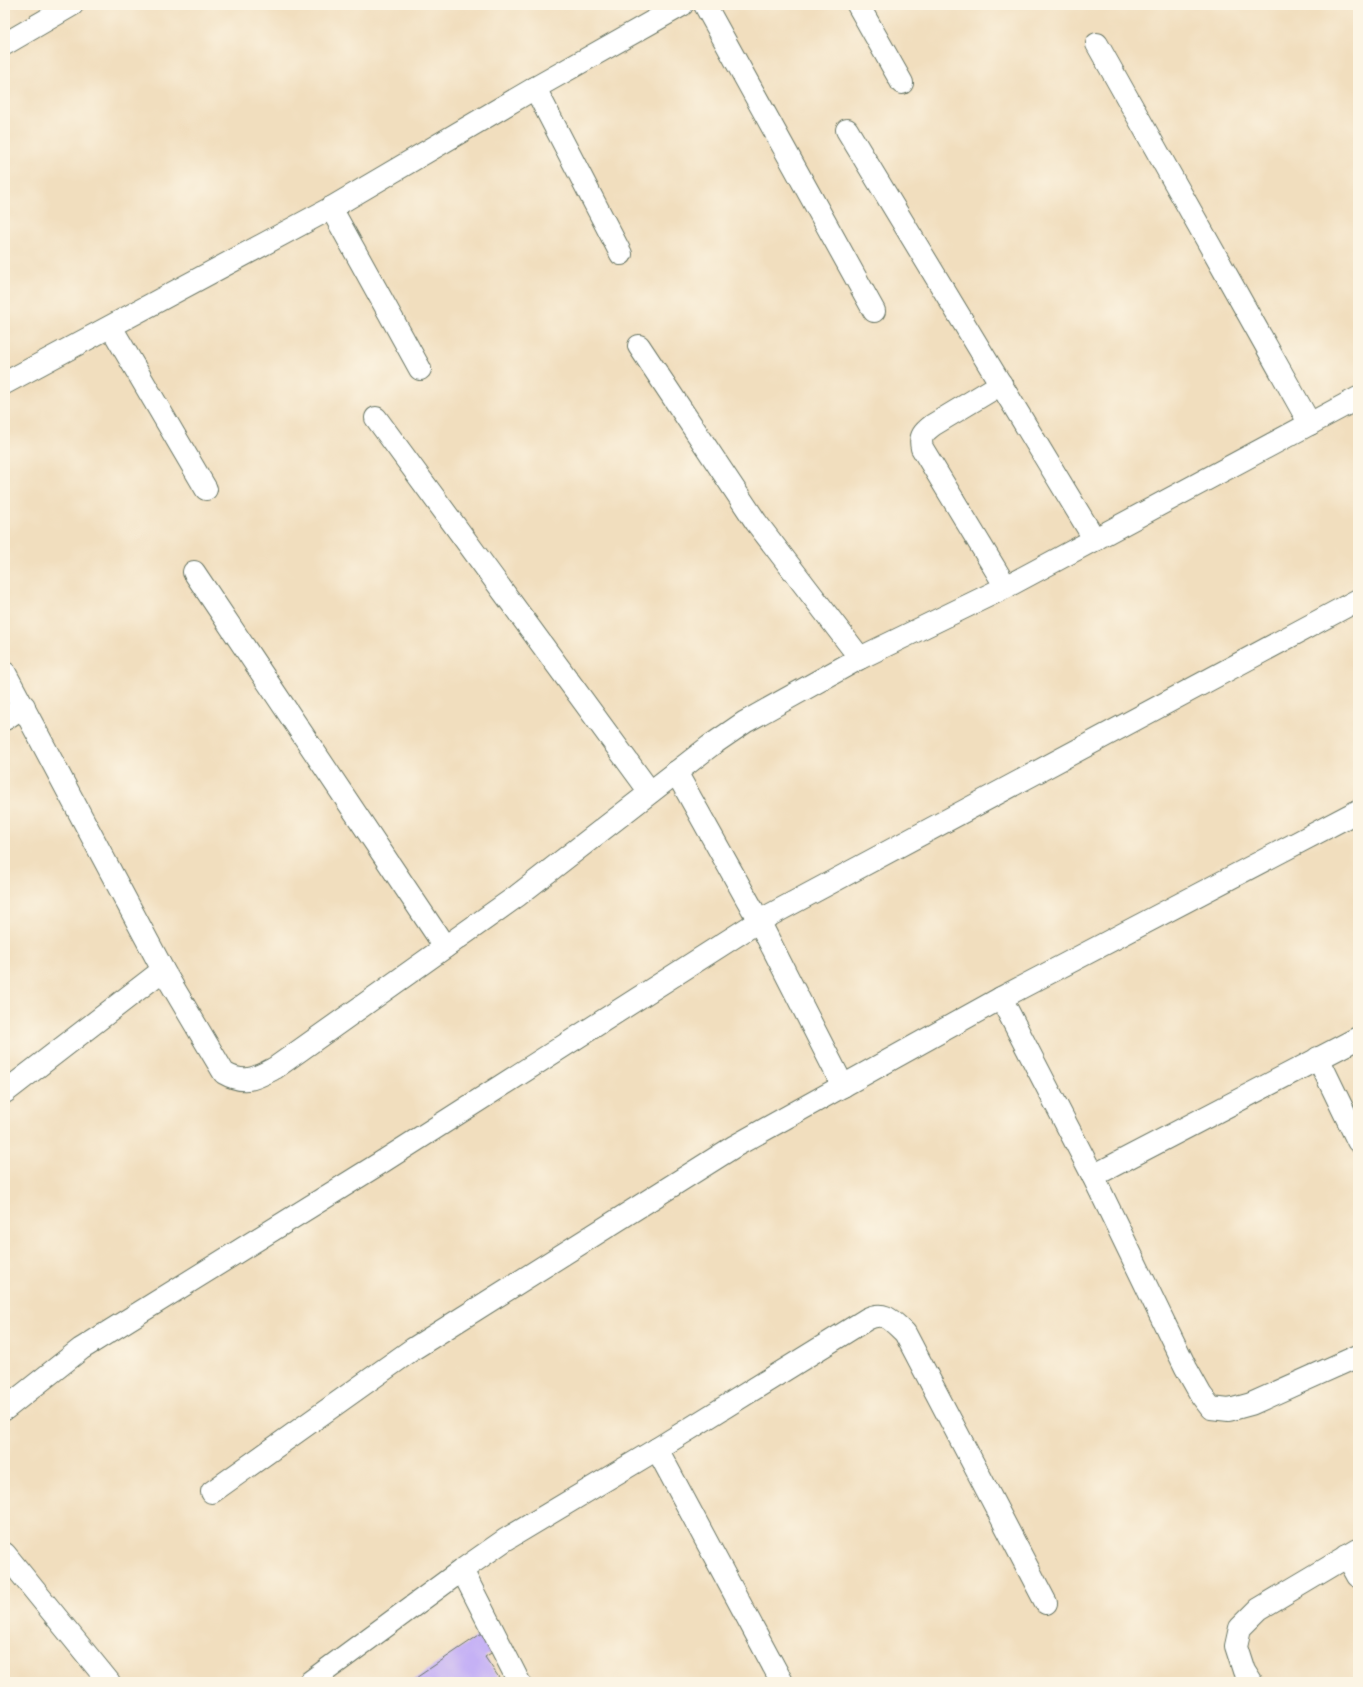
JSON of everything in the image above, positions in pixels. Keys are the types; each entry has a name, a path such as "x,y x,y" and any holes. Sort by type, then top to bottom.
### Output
{"street":[{"path":"5,44 72,5"},
{"path":"5,383 331,208 535,88 682,5"},
{"path":"705,5 874,311"},
{"path":"858,5 902,83"},
{"path":"1098,44 1310,424"},
{"path":"535,88 621,254"},
{"path":"847,130 1095,540"},
{"path":"331,208 420,369"},
{"path":"111,327 206,489"},
{"path":"639,346 756,522 860,658"},
{"path":"1001,384 933,425 925,431 921,442 922,448 1006,587"},
{"path":"5,673 24,706 162,970 224,1073 235,1079 256,1079 275,1068 517,896 710,746 746,722 860,658 1006,587 1358,398"},
{"path":"376,418 650,792"},
{"path":"194,572 445,947"},
{"path":"5,1409 81,1348 382,1162 759,921 1358,600"},
{"path":"5,718 24,706"},
{"path":"676,772 759,921 843,1086"},
{"path":"212,1492 413,1349 735,1146 1001,998 1358,811"},
{"path":"5,1092 162,970"},
{"path":"1001,998 1093,1176 1186,1368 1201,1395 1211,1408 1229,1410 1251,1404 1358,1356"},
{"path":"1093,1176 1358,1038"},
{"path":"1318,1058 1358,1141"},
{"path":"310,1682 504,1540 657,1449 867,1319 881,1315 887,1317 905,1333 1046,1603"},
{"path":"657,1449 782,1682"},
{"path":"1251,1682 1244,1671 1236,1646 1240,1628 1259,1609 1352,1553 1358,1576"},
{"path":"5,1554 109,1682"},
{"path":"462,1570 519,1682"}],"building":[{"path":"482,1633 494,1651 485,1657 502,1682 410,1682"}]}
